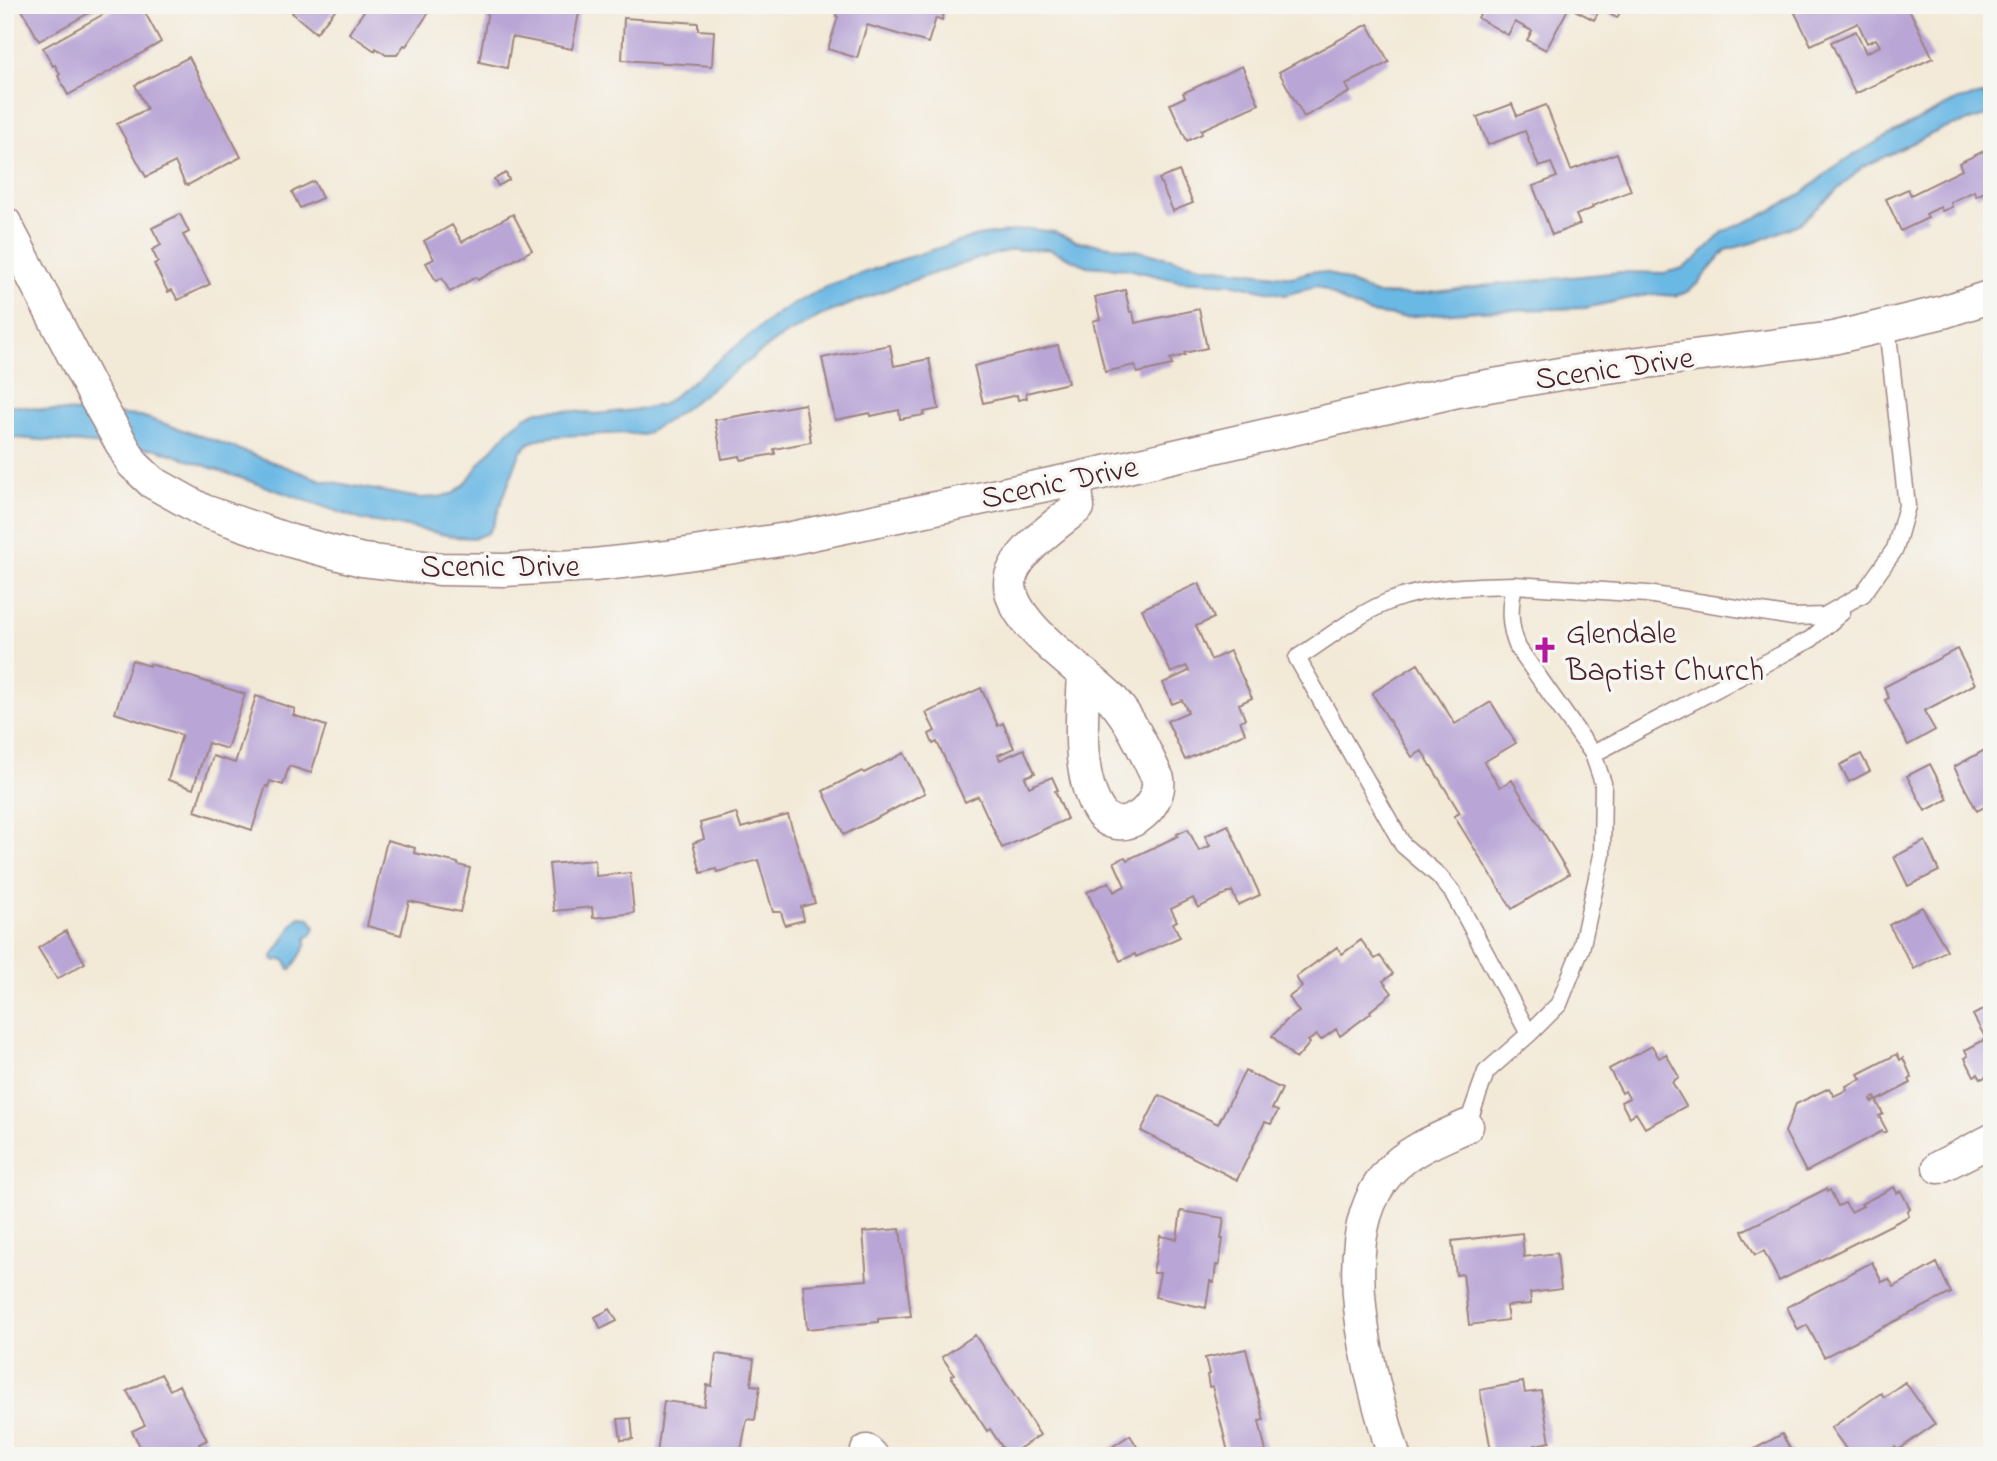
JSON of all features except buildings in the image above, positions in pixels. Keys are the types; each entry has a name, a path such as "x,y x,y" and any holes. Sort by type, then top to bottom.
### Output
{"street":[{"name":"Scenic Drive","path":"5,223 94,397 131,460 152,482 204,511 291,541 362,560 441,569 504,570 634,561 787,539 1075,479 1488,386 1584,370 1814,341 1943,312 1992,296"},
{"path":"1075,479 1078,508 1025,553 1012,574 1010,588 1013,599 1032,629 1084,674"},
{"path":"1394,1456 1360,1310 1357,1269 1361,1239 1372,1196 1391,1170 1432,1142 1467,1126"},
{"path":"1939,1167 1992,1140"}],"lane":[{"path":"1593,754 1811,639 1863,594 1895,548 1907,506 1887,326"},
{"path":"1529,1034 1453,892 1403,845 1297,658 1362,615 1390,601 1417,593 1470,586 1514,585 1647,594 1793,617 1824,616 1863,594"},
{"path":"1467,1126 1486,1072 1559,1003 1581,949 1602,855 1603,783 1593,754 1518,648 1510,622 1514,585"}],"water":[{"path":"1992,93 1992,114 1940,130 1863,167 1799,224 1756,242 1726,250 1697,284 1687,292 1675,296 1650,294 1585,308 1478,311 1403,317 1370,313 1317,286 1285,295 1235,284 1178,281 1128,269 1087,266 1049,249 1011,250 980,258 902,284 820,316 778,339 669,420 643,435 626,433 559,436 529,443 520,453 493,525 488,533 475,538 455,537 362,520 157,449 5,437 5,404 46,410 141,416 321,480 419,498 439,497 454,493 465,484 510,429 525,417 538,411 566,410 596,414 664,404 779,312 827,286 977,236 1030,229 1055,232 1076,241 1135,250 1201,266 1292,277 1313,271 1329,273 1375,294 1412,295 1621,272 1664,273 1683,268 1724,231 1765,214 1803,193 1835,166 1894,132 1958,100"},
{"path":"300,917 310,918 315,927 312,934 306,938 306,946 291,970 285,960 276,961 272,958"}],"place":[{"name":"Glendale Baptist Church","path":"1545,650"}]}
